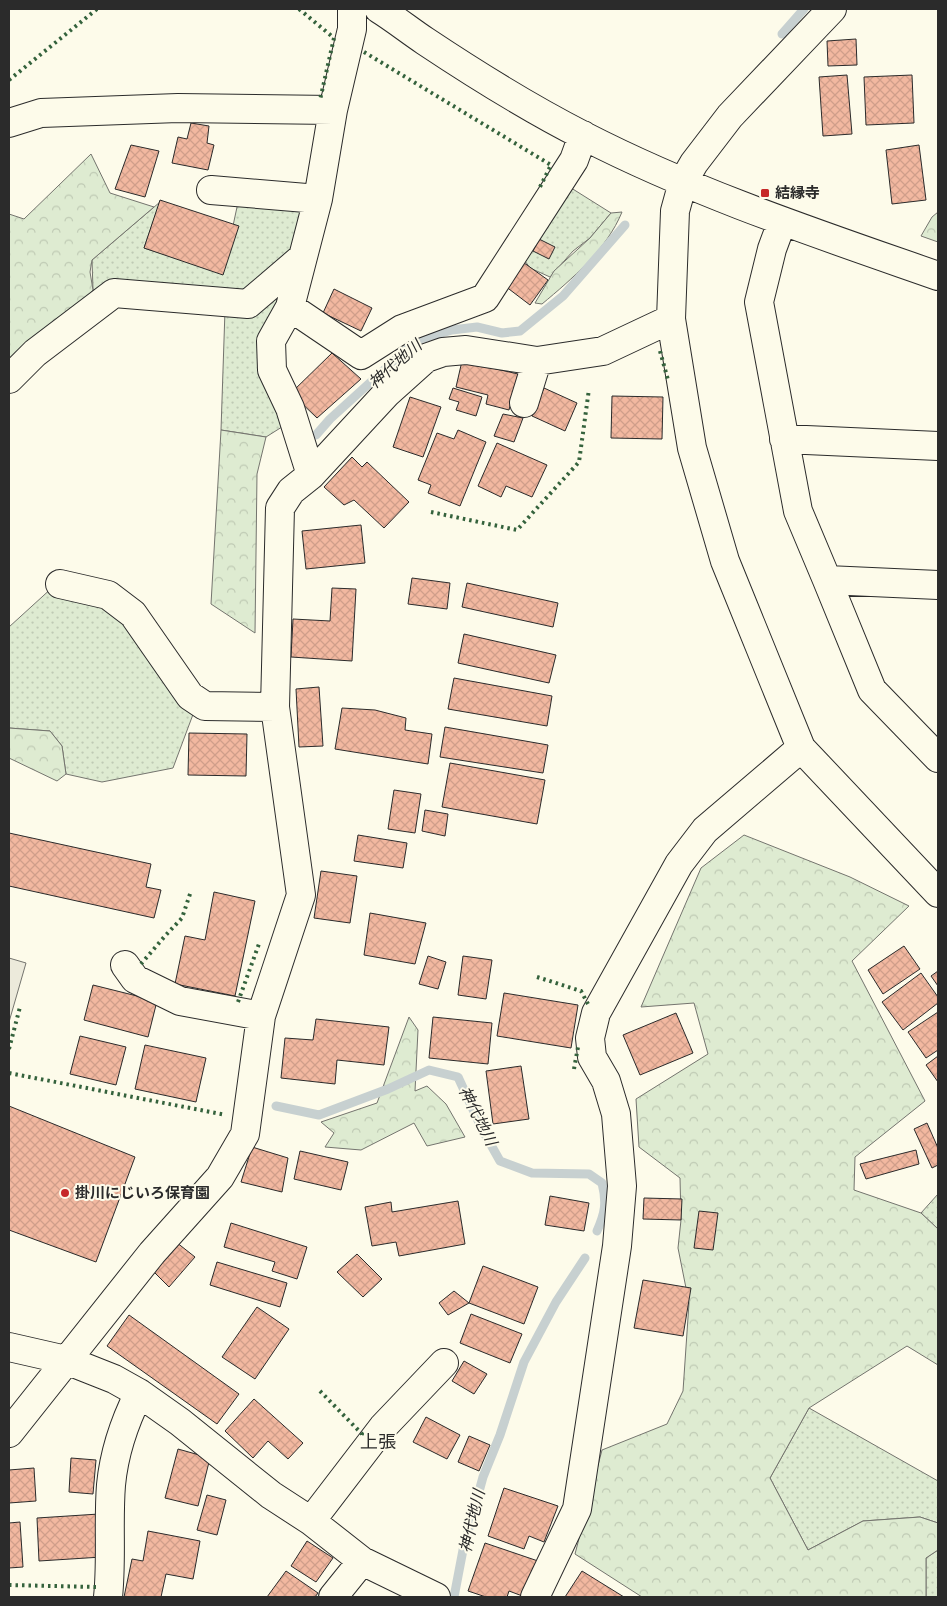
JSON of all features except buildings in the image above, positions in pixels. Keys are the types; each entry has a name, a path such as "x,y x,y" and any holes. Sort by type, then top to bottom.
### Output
{"street":[{"path":"311,475 290,408 272,370 271,341 290,307 304,257 318,199 333,110 352,29 352,9"},
{"path":"379,9 480,77 583,136 723,200 938,276"},
{"path":"832,9 730,116 694,163 683,182 675,211 671,319 692,448 725,561 802,748 938,893"},
{"path":"9,123 42,113 178,108 333,110"},
{"path":"290,307 362,355 402,329 485,298 574,160 583,136"},
{"path":"212,190 318,199"},
{"path":"782,222 772,249 759,302 798,511 872,690 938,758"},
{"path":"9,380 36,352 114,293 248,304 304,257"},
{"path":"9,1433 152,1253 220,1177 245,1134 261,1016 301,895 274,707 280,508 290,491 311,475 388,393 426,358 443,352 466,350 537,361 603,351 671,319"},
{"path":"524,403 537,361"},
{"path":"784,439 938,446"},
{"path":"828,580 938,584"},
{"path":"60,584 108,595 133,614 190,696 205,706 274,707"},
{"path":"535,1597 578,1509 617,1246 622,1186 616,1114 606,1081 592,1057 590,1038 596,1013 684,857 705,830 802,748"},
{"path":"125,965 136,979 180,1001 261,1016"},
{"path":"9,1347 66,1360 114,1379 139,1393 180,1422 271,1495 310,1521 362,1561 436,1597"},
{"path":"310,1521 383,1427 444,1363"},
{"path":"108,1597 111,1484 121,1436 139,1393"},
{"path":"333,1597 362,1561"}],"green space":[{"path":"91,154 110,193 154,207 92,260 90,272 93,290 26,379 9,389 9,214 24,219"},
{"path":"568,186 611,213 590,238 573,251 550,277 530,268 520,254"},
{"path":"225,190 318,199 272,361 293,420 266,437 221,430 225,310 93,290 92,260 160,202 144,248 223,273 237,207"},
{"path":"622,212 607,238 588,262 542,304 535,303 554,271 590,238 611,213"},
{"path":"938,212 938,242 921,236 932,217"},
{"path":"221,430 266,437 257,474 255,633 211,604"},
{"path":"54,586 129,615 198,701 173,768 102,782 66,774 62,746 50,731 9,728 9,627"},
{"path":"9,728 50,731 62,746 66,774 57,781 9,758"},
{"path":"744,835 850,877 909,906 852,961 925,1101 855,1157 854,1190 921,1213 938,1229 938,1365 907,1346 809,1408 770,1478 808,1550 863,1521 920,1517 938,1523 938,1550 926,1558 926,1597 642,1597 575,1554 602,1450 667,1424 683,1391 689,1303 678,1248 681,1220 680,1178 639,1147 636,1099 708,1054 694,1003 641,1007 701,868"},
{"path":"409,1017 418,1030 415,1091 427,1086 446,1104 465,1137 427,1146 414,1123 361,1150 325,1147 334,1133 321,1122 377,1103"},
{"path":"938,1194 938,1229 921,1213"},
{"path":"809,1408 938,1481 938,1523 920,1517 863,1521 808,1550 770,1478"},
{"path":"938,1550 938,1597 926,1597 926,1558"}],"shaded area":[{"path":"9,958 26,963 9,1022"}],"waterway":[{"name":"神代地川","path":"782,34 804,9"},
{"name":"神代地川","path":"316,435 330,419 417,340 452,330 477,327 502,333 520,331 563,296 625,225"},
{"name":"神代地川","path":"276,1106 319,1115 388,1089 429,1070 458,1077 482,1129 500,1161 532,1173 589,1174 602,1183 604,1208 597,1231"},
{"name":"神代地川","path":"454,1597 463,1550 483,1477 500,1435 524,1362 556,1302 585,1258"}],"hedge":[{"path":"9,80 97,9"},
{"path":"299,9 334,38 320,100"},
{"path":"364,52 551,165 540,187"},
{"path":"660,351 668,380"},
{"path":"431,512 517,530 579,462 589,389"},
{"path":"141,964 182,918 191,891"},
{"path":"238,1002 260,941"},
{"path":"537,977 581,991 588,1004"},
{"path":"9,1049 20,1007"},
{"path":"574,1069 578,1047"},
{"path":"9,1073 226,1115"},
{"path":"320,1391 362,1434 360,1437"},
{"path":"9,1585 96,1587"}],"place":[{"name":"結縁寺","path":"765,193"},
{"name":"掛川にじいろ保育園","path":"65,1193"}],"district":[{"name":"上張","path":"378,1442"}]}
